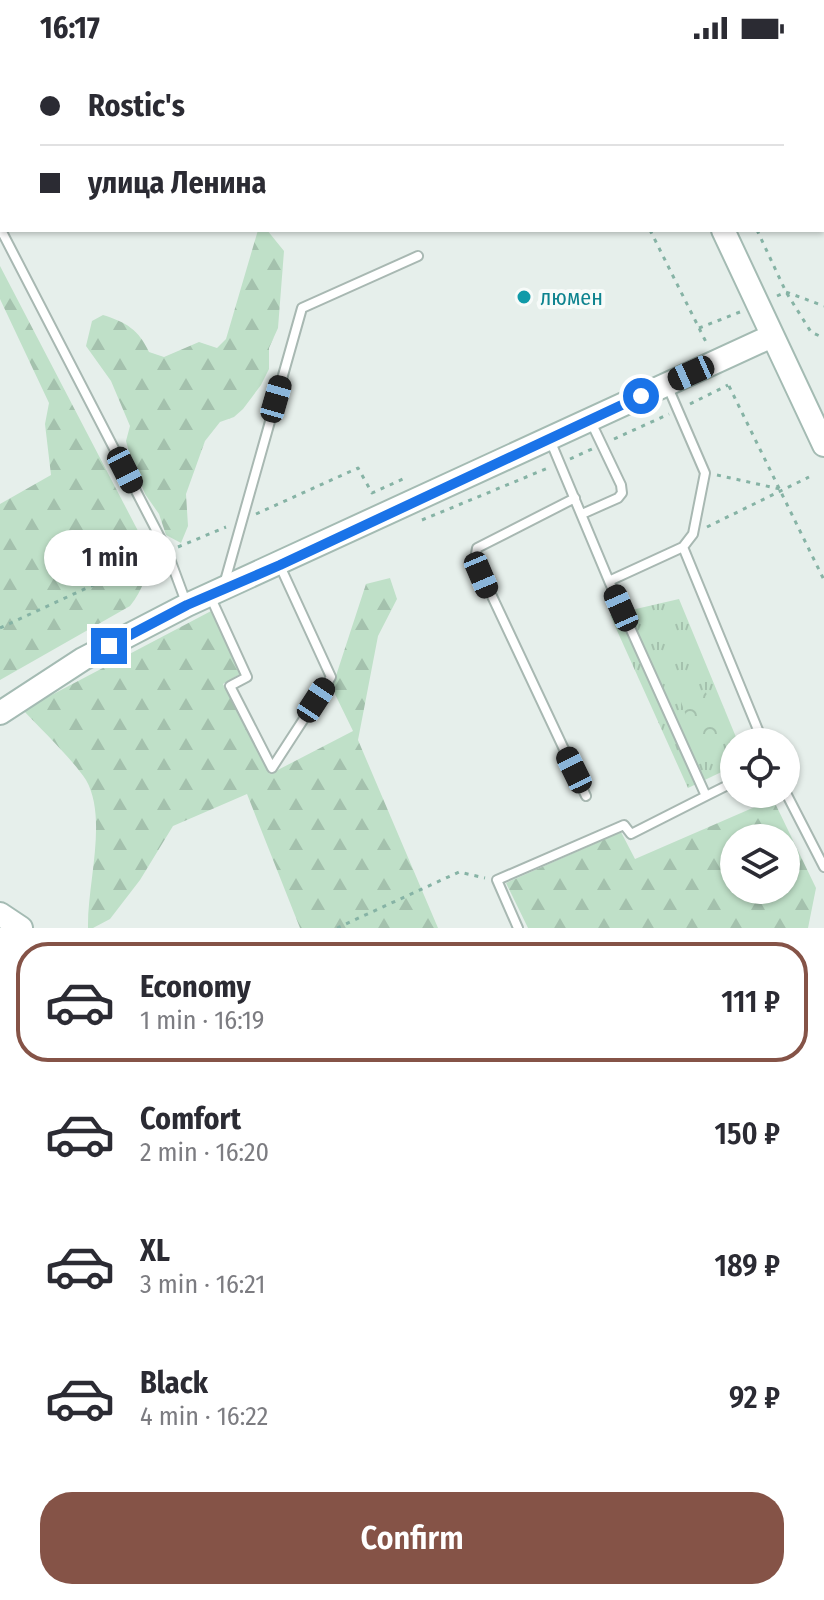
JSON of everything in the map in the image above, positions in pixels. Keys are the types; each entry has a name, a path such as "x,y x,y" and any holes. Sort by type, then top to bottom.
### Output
{"street":[{"path":"724,232 772,336 815,404 824,445"},
{"path":"0,713 83,659 187,605 280,565 772,336"},
{"path":"0,914 21,928"}],"lane":[{"path":"2,232 167,551 187,605"},
{"path":"280,565 331,677 272,768 230,686 247,677 217,593 302,308 418,256"},
{"path":"609,581 683,547 693,534 705,473 666,384"},
{"path":"582,514 618,498 622,493 590,419"},
{"path":"550,439 609,581 706,796"},
{"path":"575,498 477,548 475,560 586,796"},
{"path":"683,547 757,728"},
{"path":"518,928 497,880 624,825 631,834 720,789"},
{"path":"794,808 824,867"}],"path":[{"path":"651,232 711,351"},
{"path":"758,232 786,292 811,332 824,338"},
{"path":"786,292 824,306"},
{"path":"724,376 824,580"},
{"path":"705,473 782,490"},
{"path":"693,534 809,477"},
{"path":"337,928 459,872 497,880"}],"green space":[{"path":"257,232 269,232 284,251 278,328 269,348 269,369 243,409 234,417 220,422 205,441 186,494 188,526 181,543 166,535 159,514 145,494 126,441 130,426 111,381 86,346 92,321 103,315 131,328 149,352 164,357 199,342 217,348 226,339"},
{"path":"0,266 149,552 144,581 130,606 0,680 0,504 51,475 45,424 49,403 0,299"},
{"path":"390,578 397,599 378,636 358,740 438,928 300,928 247,794 173,826 140,880 110,919 88,928 96,832 92,795 80,772 23,710 213,610 240,674 223,684 270,774 353,731 332,688 366,584"},
{"path":"679,599 732,728 720,728 720,773 688,788 610,615"},
{"path":"705,690 720,729 720,738 697,746 680,699"},
{"path":"752,808 777,808 785,824 720,824 720,904 800,904 800,855 816,888 808,928 528,928 506,883 621,832 635,859"}],"place":[{"name":"люмен","path":"524,297"}],"route":[{"path":"109,646 187,605 280,565 641,396"}]}
